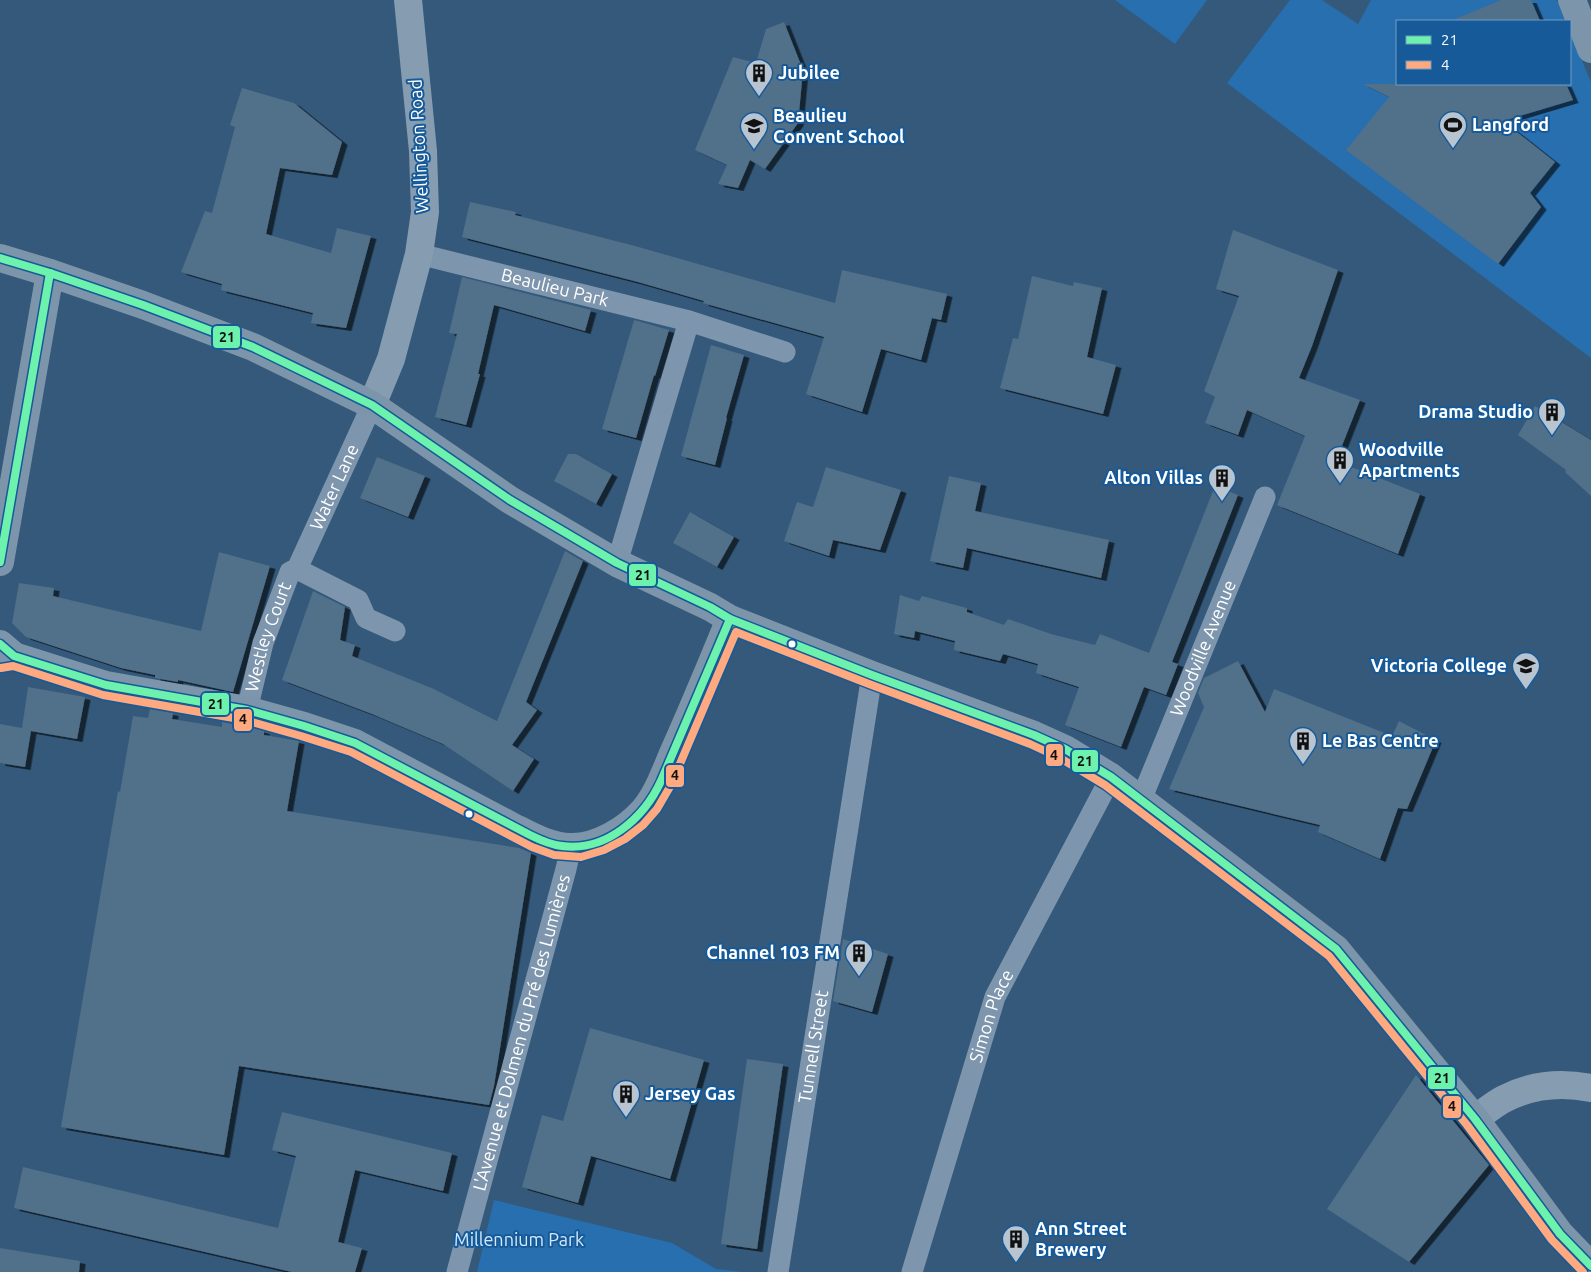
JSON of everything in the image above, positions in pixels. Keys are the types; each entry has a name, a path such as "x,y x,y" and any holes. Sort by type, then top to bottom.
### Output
{"main road":[{"name":"Wellington Road","path":"372,405 391,359 420,254 425,212 423,151 408,0"},
{"path":"1572,0 1591,50"},
{"path":"0,258 50,272 253,347 372,405 510,500 617,563 710,607 730,619 872,675 1034,735 1065,750 1111,777 1336,949 1475,1119 1560,1234 1591,1266"},
{"path":"0,562 50,272"},
{"path":"5,653 106,685 246,710 355,743 517,829 557,846 570,847 584,846 615,834 644,810 659,786 730,619"},
{"path":"1475,1119 1504,1100 1528,1089 1557,1085 1575,1085 1591,1088"}],"street":[{"name":"Beaulieu Park","path":"420,254 689,322 785,352"},
{"path":"617,563 689,322"},
{"name":"Water Lane","path":"297,569 372,405"},
{"name":"Woodville Avenue","path":"1141,800 1265,497"},
{"name":"Westley Court","path":"246,710 263,643 290,572 297,569 358,600 366,618 395,631"},
{"name":"Tunnell Street","path":"778,1272 872,675"},
{"name":"Simon Place","path":"912,1272 995,997 1111,777"},
{"name":"L'Avenue et Dolmen du Pré des Lumières","path":"456,1272 553,919 570,847"}],"green space":[{"path":"1115,0 1207,0 1175,44"},
{"name":"Langford","path":"1290,0 1322,0 1358,24 1371,0 1557,0 1565,20 1396,20 1396,85 1571,85 1571,34 1591,82 1591,358 1227,83"},
{"name":"Millennium Park","path":"494,1200 672,1243 716,1269 743,1272 477,1272"}],"building":[{"path":"1501,0 1531,0 1540,20 1453,20"},
{"name":"Jubilee","path":"784,22 803,70 798,123 765,169 750,160 738,188 718,184 727,165 695,150 733,57 756,63 766,29"},
{"path":"1363,84 1566,85 1573,100 1503,121 1555,162 1530,193 1541,207 1498,264 1346,150 1389,97"},
{"path":"242,88 294,103 342,142 332,175 280,168 266,234 331,253 337,228 371,236 346,328 311,323 313,313 221,290 222,284 181,272 205,211 212,213 235,127 230,125"},
{"path":"470,202 516,212 515,215 635,246 835,303 842,270 947,294 941,320 932,318 921,360 881,349 862,412 806,394 824,337 703,303 704,301 638,282 462,237"},
{"path":"1233,230 1338,270 1299,378 1360,400 1336,461 1420,494 1398,554 1277,505 1305,436 1247,410 1238,435 1205,423 1215,397 1204,391 1239,296 1216,289"},
{"path":"1032,276 1073,286 1074,282 1102,288 1087,357 1116,365 1103,414 1000,388 1013,338 1018,339"},
{"path":"462,277 591,310 585,331 494,305 478,374 480,374 466,425 435,417 457,334 449,333"},
{"path":"634,320 669,330 636,438 602,429"},
{"path":"711,345 744,355 715,465 681,456"},
{"name":"Drama Studio","path":"1535,406 1591,440 1591,496 1565,472 1566,470 1518,435"},
{"path":"568,454 576,454 612,474 596,504 554,481"},
{"path":"377,457 425,476 408,517 360,498"},
{"path":"826,467 901,490 880,550 833,540 829,556 784,541 797,502 813,507"},
{"path":"949,476 981,483 975,511 1109,540 1101,578 967,548 963,568 930,561"},
{"path":"1215,486 1238,495 1172,662 1178,664 1166,695 1144,687 1121,747 1065,725 1079,687 1036,673 1038,664 1003,654 1000,661 954,650 955,641 915,631 914,638 894,634 900,595 919,601 922,596 967,608 967,612 1004,625 1008,619 1051,634 1095,645 1100,634 1149,653"},
{"path":"690,512 734,537 717,567 673,543"},
{"path":"565,551 583,561 526,702 537,710 512,745 534,759 513,791 443,744 372,714 282,680 313,591 345,607 340,640 355,645 352,656 434,689 497,721"},
{"path":"219,552 270,566 233,692 178,680 178,682 155,678 155,675 121,668 26,637 12,623 19,583 54,588 53,596 201,631"},
{"name":"Le Bas Centre","path":"1238,661 1265,712 1274,689 1392,736 1399,721 1436,740 1407,809 1398,808 1380,859 1318,832 1320,825 1169,789 1204,707 1198,693 1204,678"},
{"path":"28,687 85,697 77,739 31,731 25,767 0,763 0,724 22,728"},
{"path":"150,709 173,713 172,719 222,727 222,722 264,731 264,735 299,741 287,811 519,848 531,853 494,1086 489,1105 239,1066 224,1155 61,1127 118,791 120,792 133,716 148,718"},
{"name":"Channel 103 FM","path":"843,939 888,954 872,1012 833,1001"},
{"name":"Jersey Gas","path":"590,1028 704,1060 670,1179 591,1156 578,1203 522,1187 542,1115 563,1121"},
{"path":"747,1059 783,1064 757,1249 721,1244"},
{"path":"1416,1075 1489,1165 1409,1262 1327,1209"},
{"path":"282,1112 452,1153 443,1191 355,1170 338,1242 362,1248 355,1272 292,1272 14,1208 23,1167 278,1228 296,1156 272,1150"},
{"path":"0,1248 80,1261 79,1272 0,1272"}],"transit line":[{"name":"21","path":"0,258 143,305 253,347 372,405 510,500 617,563 710,607 730,619 872,675 1034,735 1065,749 1111,777 1336,949 1475,1119 1560,1234 1591,1266"},
{"name":"21","path":"0,562 50,273"},
{"name":"21","path":"0,644 14,656 106,685 247,710 355,743 538,839 558,845 578,846 594,844 622,830 645,808 654,795 730,619"},
{"name":"4","path":"1,668 13,666 103,695 245,720 351,752 532,847 554,855 581,857 604,850 625,839 643,825 657,809 671,785 736,632 1030,744 1060,758 1105,785 1329,956 1467,1125 1552,1240 1583,1272"}],"place":[{"name":"Jubilee","path":"759,97"},
{"name":"Langford","path":"1453,149"},
{"name":"Beaulieu Convent School","path":"754,150"},
{"name":"Drama Studio","path":"1552,436"},
{"name":"Woodville Apartments","path":"1340,484"},
{"name":"Alton Villas","path":"1222,502"},
{"name":"Victoria College","path":"1526,690"},
{"name":"Le Bas Centre","path":"1303,765"},
{"name":"Channel 103 FM","path":"859,977"},
{"name":"Jersey Gas","path":"626,1118"},
{"name":"Ann Street Brewery","path":"1016,1263"}]}
